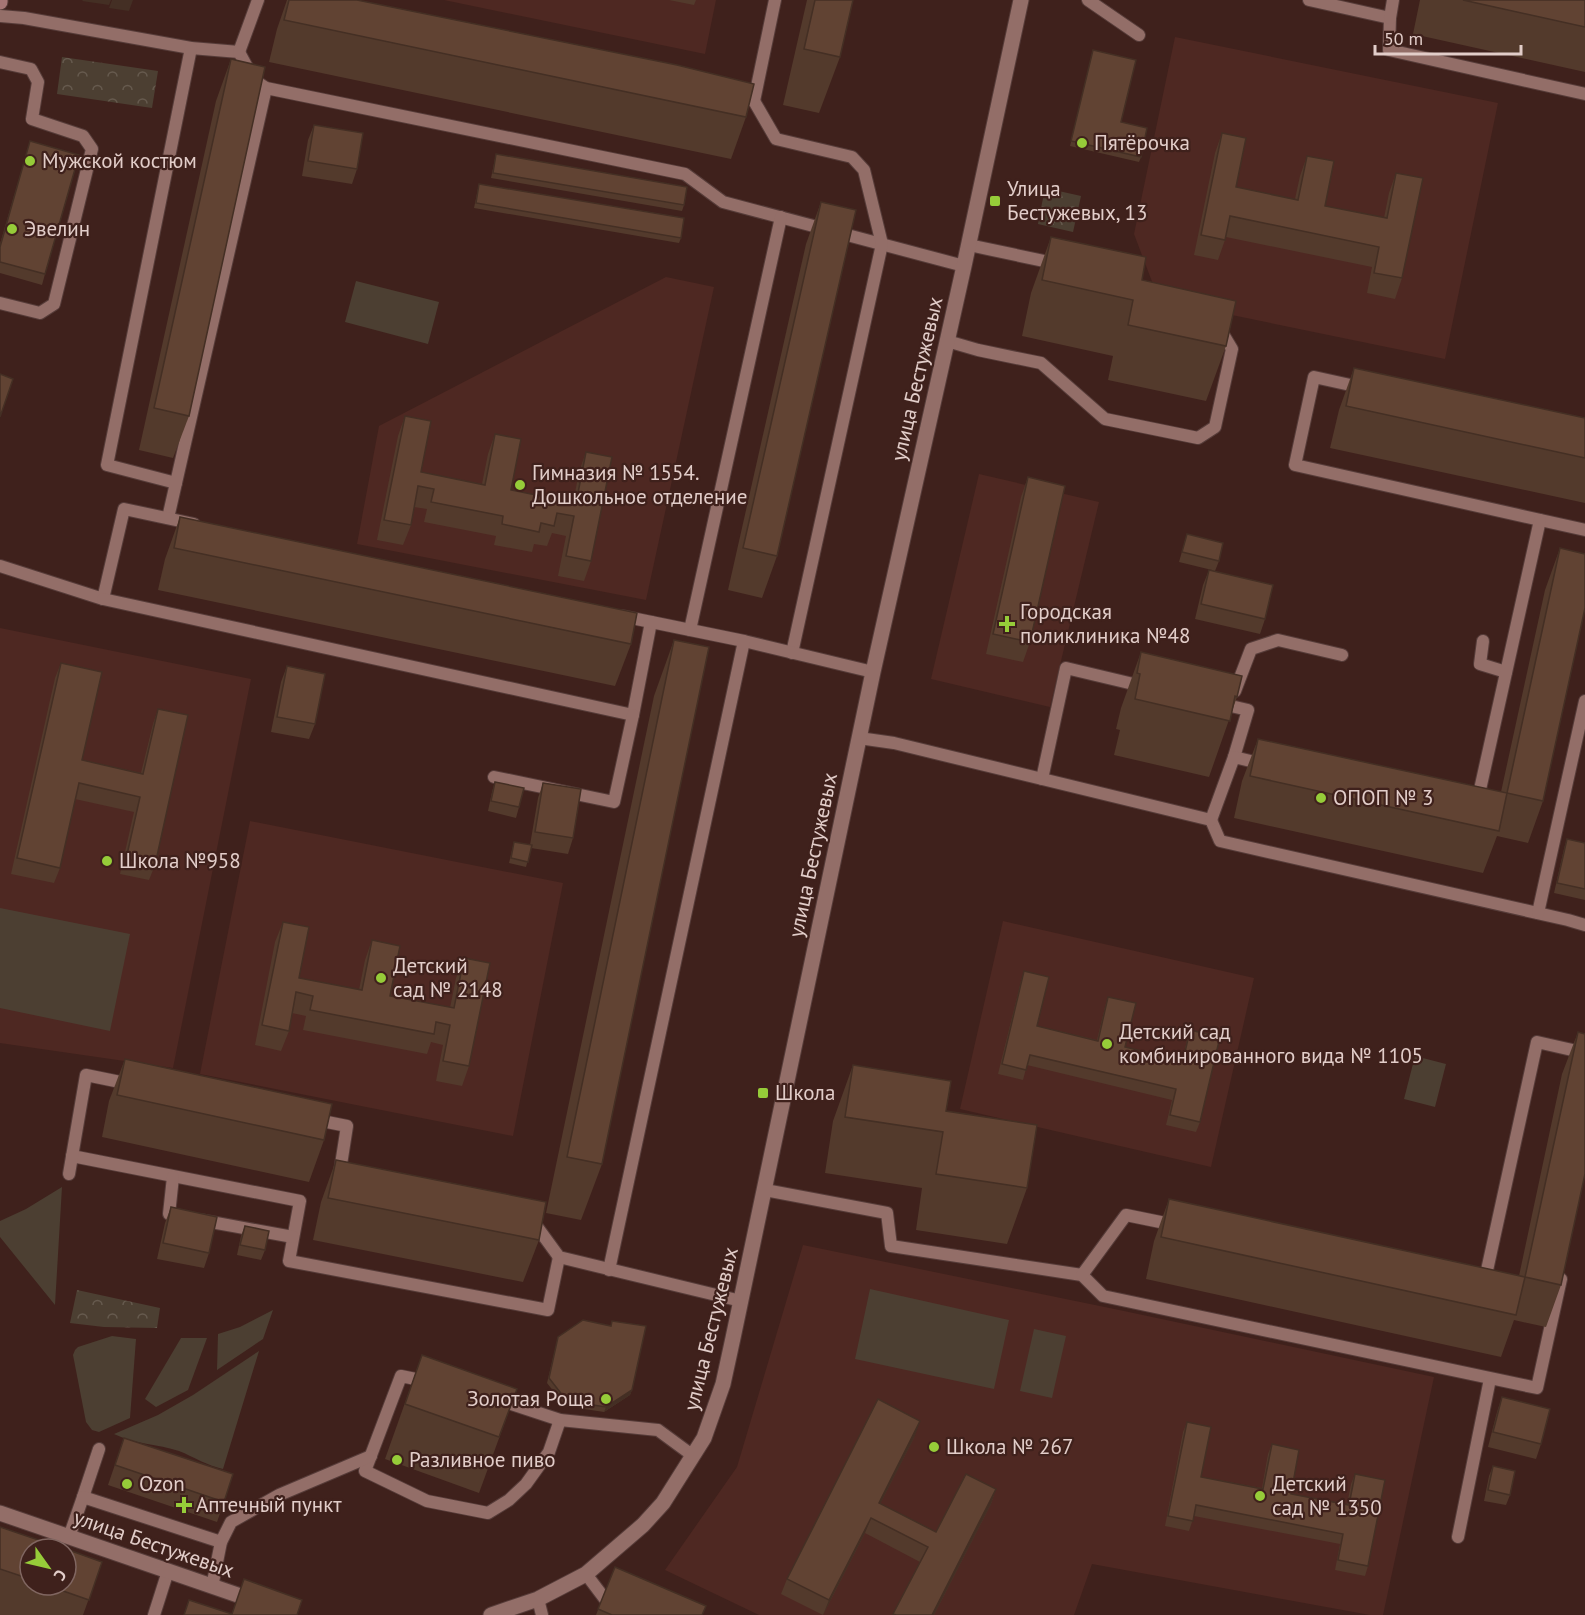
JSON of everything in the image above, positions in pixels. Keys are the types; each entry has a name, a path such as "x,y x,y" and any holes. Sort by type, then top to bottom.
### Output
{"street":[{"name":"улица Бестужевых","path":"491,1615 538,1599 586,1574 643,1525 663,1503 704,1438 723,1384 873,672 969,245 1021,0"},
{"name":"улица Бестужевых","path":"0,1513 69,1537"},
{"name":"улица Бестужевых","path":"78,1540 264,1604"}],"lane":[{"path":"258,0 239,52 254,80 266,88 685,174 723,202 964,266"},
{"path":"775,0 754,101 776,139 852,157 864,170 882,244 792,652"},
{"path":"1088,0 1139,34"},
{"path":"1310,0 1390,18"},
{"path":"1393,0 1389,50 1585,94"},
{"path":"0,16 24,18 191,48 239,52"},
{"path":"176,483 107,465 191,48"},
{"path":"0,62 31,69 39,82 32,119 83,136 92,149 54,304 40,314 0,303"},
{"path":"168,518 266,88"},
{"path":"719,93 754,101"},
{"path":"690,630 781,217"},
{"path":"969,245 1072,267"},
{"path":"947,341 1041,363 1105,418 1198,438 1215,427 1232,349 1220,329 1209,327"},
{"path":"1371,390 1314,376 1295,465 1585,530"},
{"path":"103,599 124,509 204,526"},
{"path":"1464,810 1475,813 1540,520"},
{"path":"0,566 103,599 633,715"},
{"path":"606,613 744,641 873,672"},
{"path":"494,777 614,802 651,622"},
{"path":"1229,706 1251,649 1278,640 1342,655"},
{"path":"609,1270 744,641"},
{"path":"1484,642 1480,664 1506,672"},
{"path":"1042,779 1066,668 1156,689"},
{"path":"1202,699 1248,710 1212,820 1220,841 1569,920 1585,926"},
{"path":"1538,913 1585,701"},
{"path":"859,738 894,743 1212,820"},
{"path":"1234,758 1280,768"},
{"path":"1471,1290 1482,1293 1537,1042 1585,1053"},
{"path":"69,1174 86,1075 144,1086"},
{"path":"303,1118 347,1126 340,1171 362,1175"},
{"path":"72,1156 300,1201 289,1261 548,1310 559,1257"},
{"path":"173,1177 169,1214 293,1237"},
{"path":"765,1190 887,1213 891,1246 1082,1275 1102,1296 1537,1388 1564,1265"},
{"path":"526,1211 559,1257 741,1301"},
{"path":"1082,1275 1125,1215 1182,1227"},
{"path":"444,1385 401,1376 365,1471 427,1501 488,1513 509,1500 526,1484 549,1452 560,1420"},
{"path":"1458,1537 1490,1379"},
{"path":"486,1396 560,1420 658,1430 692,1455"},
{"path":"69,1537 99,1449"},
{"path":"212,1587 221,1542 231,1522 279,1495 371,1456"},
{"path":"83,1497 221,1542"},
{"path":"154,1615 168,1571"},
{"path":"586,1574 617,1615"},
{"path":"538,1599 542,1615"}],"shaded area":[{"path":"444,0 716,0 705,54"},
{"path":"1175,37 1498,103 1445,359 1159,300 1134,234"},
{"name":"Гимназия № 1554. Дошкольное отделение","path":"666,277 714,287 646,600 357,544 379,426"},
{"name":"Городская поликлиника №48","path":"979,474 1099,502 1050,707 931,679"},
{"name":"Школа №958","path":"0,628 251,679 173,1068 0,1043"},
{"name":"Детский сад № 2148","path":"250,821 563,883 513,1136 200,1074"},
{"name":"Детский сад комбинированного вида № 1105","path":"1003,921 1254,978 1211,1167 960,1109"},
{"name":"Школа № 267","path":"803,1245 1434,1377 1383,1615 1370,1615 1092,1564 1074,1615 759,1615 665,1570 737,1467"}],"green space":[{"path":"62,57 158,71 152,108 57,94"},
{"path":"1045,188 1081,196 1073,232 1038,224"},
{"path":"356,281 439,302 428,344 345,322"},
{"path":"0,908 130,934 110,1031 0,1008"},
{"path":"1415,1056 1446,1064 1435,1107 1404,1099"},
{"path":"62,1187 55,1305 0,1237 0,1221 26,1209"},
{"path":"870,1289 1009,1320 994,1389 855,1359"},
{"path":"77,1290 160,1308 157,1328 104,1327 70,1323"},
{"path":"273,1310 263,1339 217,1370 218,1334 240,1327"},
{"path":"1034,1329 1066,1336 1052,1398 1020,1391"},
{"path":"112,1336 136,1339 130,1418 99,1432 92,1430 86,1422 73,1355 78,1347"},
{"path":"181,1338 207,1338 188,1390 156,1407 145,1399"},
{"path":"259,1351 223,1469 206,1464 179,1451 114,1434 158,1415 193,1395"}],"building":[{"path":"289,0 357,0 677,65 754,84 746,117 284,20"},
{"path":"815,0 853,0 840,57 804,49"},
{"path":"1463,0 1585,0 1585,27"},
{"path":"1093,50 1136,60 1121,122 1147,128 1141,157 1071,141"},
{"path":"231,59 265,67 189,416 154,408"},
{"path":"314,125 363,133 357,169 308,161"},
{"path":"1222,133 1246,138 1236,187 1298,200 1307,156 1334,161 1325,206 1387,218 1396,173 1423,178 1402,278 1374,273 1379,247 1230,216 1225,240 1201,235"},
{"path":"30,141 79,155 45,274 0,262 0,247"},
{"path":"496,154 687,187 684,205 493,173"},
{"path":"479,184 684,218 681,238 476,203"},
{"path":"821,202 856,210 777,556 743,548"},
{"path":"1051,237 1146,257 1142,280 1236,301 1226,346 1128,325 1133,300 1042,280"},
{"path":"1354,368 1585,418 1585,458 1346,406"},
{"path":"0,374 13,379 0,417"},
{"path":"405,416 431,421 421,472 485,485 495,434 521,439 511,490 576,503 586,452 612,457 591,561 566,556 574,516 557,513 554,526 541,523 539,532 502,524 503,516 431,502 434,489 418,486 411,525 384,520"},
{"path":"1028,477 1065,486 1030,642 993,634"},
{"path":"180,517 637,613 631,644 174,548"},
{"path":"1187,534 1223,543 1219,561 1182,552"},
{"path":"1560,548 1585,554 1585,608 1543,801 1507,793"},
{"path":"1209,570 1273,585 1265,619 1201,604"},
{"path":"674,640 709,647 602,1164 567,1157"},
{"path":"1141,652 1242,676 1230,721 1135,699"},
{"path":"61,663 102,672 82,760 143,774 158,709 188,715 155,865 126,859 140,797 79,783 60,868 17,858"},
{"path":"287,666 325,674 315,724 277,717"},
{"path":"1258,739 1507,793 1499,831 1250,776"},
{"path":"495,782 524,788 519,807 491,801"},
{"path":"543,783 581,789 573,838 535,832"},
{"path":"1567,839 1585,843 1585,889 1557,883"},
{"path":"514,842 532,845 528,862 511,858"},
{"path":"283,922 309,927 299,978 362,990 372,940 400,946 390,996 454,1008 464,958 490,963 469,1066 443,1061 450,1025 436,1022 434,1034 310,1010 313,996 296,992 289,1031 262,1025"},
{"path":"1024,971 1049,977 1037,1026 1098,1041 1108,997 1136,1003 1125,1047 1183,1061 1190,1030 1220,1037 1200,1122 1170,1115 1176,1089 1030,1055 1026,1070 1002,1064"},
{"path":"1578,1032 1585,1034 1585,1174 1561,1285 1525,1277"},
{"path":"125,1059 332,1104 324,1140 117,1095"},
{"path":"853,1065 951,1081 946,1111 1037,1125 1027,1188 936,1174 943,1132 845,1117"},
{"path":"336,1160 546,1202 539,1240 328,1198"},
{"path":"1169,1199 1525,1277 1516,1315 1161,1237"},
{"path":"171,1207 217,1217 209,1253 163,1243"},
{"path":"245,1226 269,1231 265,1250 240,1245"},
{"path":"583,1320 611,1326 612,1321 646,1326 632,1390 606,1407 567,1401 549,1378 558,1337"},
{"path":"422,1355 517,1389 499,1437 405,1404"},
{"path":"1502,1397 1550,1409 1541,1444 1493,1432"},
{"path":"878,1399 920,1421 879,1503 936,1532 966,1474 996,1489 932,1615 893,1614 928,1547 871,1518 829,1600 787,1579"},
{"path":"1187,1422 1211,1427 1201,1477 1263,1489 1272,1444 1299,1450 1291,1494 1349,1505 1355,1474 1385,1480 1368,1566 1338,1560 1343,1534 1196,1505 1193,1521 1168,1516"},
{"path":"124,1438 233,1474 224,1502 115,1465"},
{"path":"1493,1466 1515,1471 1510,1495 1488,1490"},
{"path":"0,1527 30,1537 18,1537 18,1575 0,1569"},
{"path":"78,1553 102,1562 89,1600 78,1596"},
{"path":"615,1567 706,1606 702,1615 612,1615 598,1609"},
{"path":"244,1579 302,1600 297,1615 184,1615 189,1600 232,1614"}],"place":[{"name":"Пятёрочка","path":"1082,143"},
{"name":"Мужской костюм","path":"30,161"},
{"name":"Улица Бестужевых, 13","path":"995,201"},
{"name":"Эвелин","path":"12,229"},
{"name":"Гимназия № 1554. Дошкольное отделение","path":"520,485"},
{"name":"Городская поликлиника №48","path":"1007,624"},
{"name":"ОПОП № 3","path":"1321,798"},
{"name":"Школа №958","path":"107,861"},
{"name":"Детский сад № 2148","path":"381,978"},
{"name":"Детский сад комбинированного вида № 1105","path":"1107,1044"},
{"name":"Школа","path":"763,1093"},
{"name":"Золотая Роща","path":"606,1399"},
{"name":"Школа № 267","path":"934,1447"},
{"name":"Разливное пиво","path":"397,1460"},
{"name":"Ozon","path":"127,1484"},
{"name":"Детский сад № 1350","path":"1260,1496"},
{"name":"Аптечный пункт","path":"184,1505"}]}
